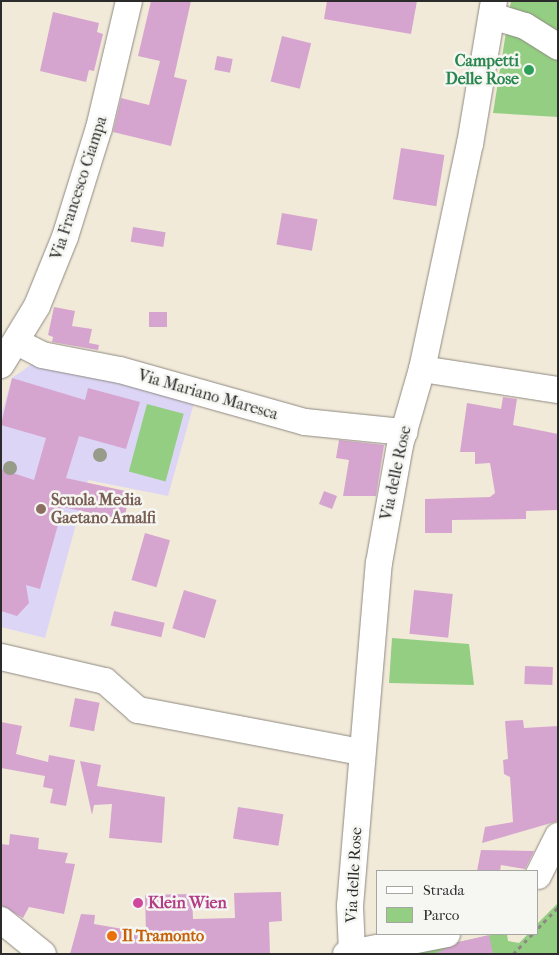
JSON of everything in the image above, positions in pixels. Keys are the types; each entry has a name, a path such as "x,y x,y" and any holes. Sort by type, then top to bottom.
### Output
{"street":[{"name":"Via Francesco Ciampa","path":"1,365 17,342 57,260 77,202 121,3"},
{"path":"493,9 558,47"},
{"name":"Via delle Rose","path":"349,953 361,752 378,570 404,432 422,370 493,9"},
{"name":"Via Mariano Maresca","path":"17,342 42,355 120,370 305,422 404,432"},
{"path":"422,370 558,390"},
{"path":"1,657 105,681 138,710 361,752"},
{"path":"539,874 558,836"},
{"path":"1,920 44,954"},
{"path":"349,953 442,935"},
{"path":"1,938 19,954"}],"path":[{"path":"539,927 558,907"},
{"path":"513,954 531,935"}],"shaded area":[{"name":"Scuola Media Gaetano Amalfi","path":"32,364 196,396 168,496 88,480 45,638 1,627 1,416 12,378"}],"green space":[{"name":"Campetti Delle Rose","path":"511,1 558,1 558,117 493,113"},
{"path":"147,404 184,414 166,481 129,472"},
{"path":"392,638 469,644 474,685 389,683"},
{"path":"558,903 558,954 402,954 491,935 507,935 508,941 519,943 527,935 539,935 539,922"}],"building":[{"path":"151,1 191,1 174,77 187,80 171,146 113,132 121,98 149,105 160,61 138,56"},
{"path":"327,1 417,1 411,34 324,19"},
{"path":"53,12 99,23 97,32 103,34 94,71 89,70 86,82 40,71"},
{"path":"282,36 311,43 300,89 271,82"},
{"path":"217,56 233,59 230,73 214,70"},
{"path":"401,148 444,155 436,206 393,199"},
{"path":"282,213 317,219 312,251 276,245"},
{"path":"133,227 166,232 163,247 131,242"},
{"path":"54,307 75,311 72,326 92,329 89,343 99,345 98,350 52,342 53,337 48,335"},
{"path":"149,312 167,312 167,327 149,327"},
{"path":"12,378 85,400 88,388 140,402 126,449 79,436 66,478 130,492 124,520 63,507 40,589 26,585 29,603 17,616 1,611 1,469 34,480 46,438 1,425"},
{"path":"503,397 517,399 513,425 558,434 558,510 526,511 526,519 452,520 452,533 425,533 425,499 490,497 495,493 490,463 475,464 475,452 460,452 467,403 501,409"},
{"path":"339,440 384,445 376,496 343,496 349,460 336,458"},
{"path":"324,491 337,496 332,509 319,504"},
{"path":"145,533 170,540 156,587 131,580"},
{"path":"184,590 217,600 205,638 172,628"},
{"path":"414,590 453,594 448,638 409,634"},
{"path":"114,611 165,623 161,637 111,626"},
{"path":"525,666 553,667 552,685 524,684"},
{"path":"75,698 100,703 94,731 69,726"},
{"path":"523,720 524,728 558,726 558,821 482,843 485,827 513,822 510,777 504,774 503,760 508,759 505,721"},
{"path":"1,722 22,726 16,754 48,762 49,755 75,760 66,806 50,803 53,789 43,787 45,776 1,768"},
{"path":"80,761 101,765 97,786 165,797 162,843 109,838 112,804 94,805 92,815"},
{"path":"238,807 283,814 278,846 233,839"},
{"path":"10,834 39,838 38,849 68,853 65,863 75,864 64,914 29,907 23,918 1,905 1,844 9,845"},
{"path":"481,850 534,851 525,869 501,865 500,870 477,870"},
{"path":"281,892 282,921 269,922 270,954 70,954 81,914 95,915 94,924 146,933 145,895 192,894 193,919 235,918 234,893"},
{"path":"489,935 493,954 434,954 459,942"}],"place":[{"name":"Campetti Delle Rose","path":"529,70"},
{"name":"Scuola Media Gaetano Amalfi","path":"41,509"},
{"name":"Klein Wien","path":"138,903"},
{"name":"Il Tramonto","path":"112,936"}]}
